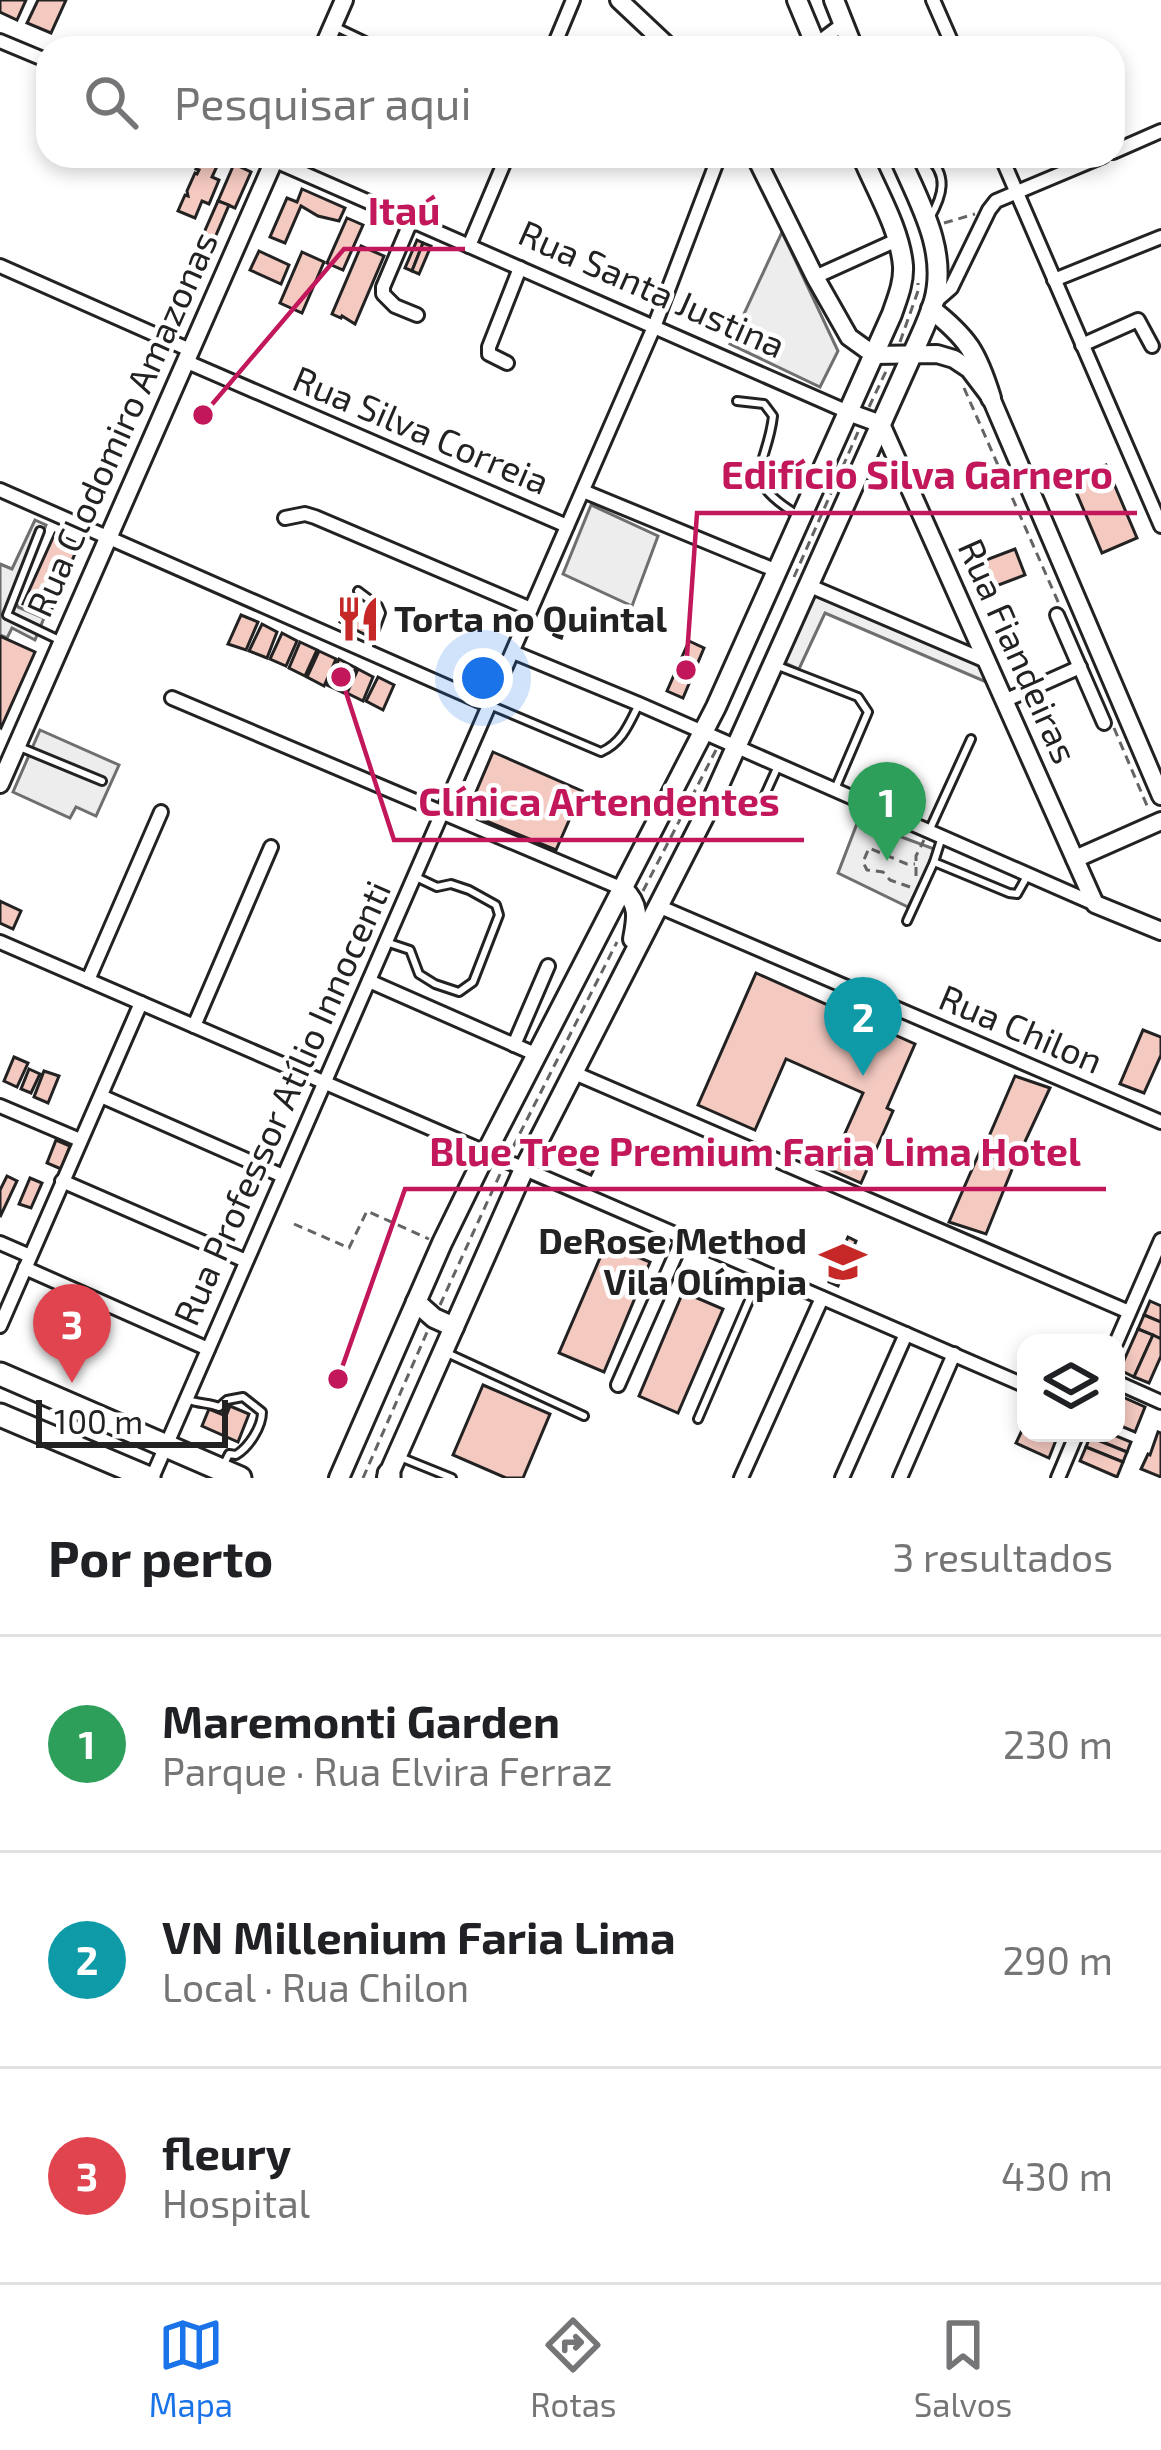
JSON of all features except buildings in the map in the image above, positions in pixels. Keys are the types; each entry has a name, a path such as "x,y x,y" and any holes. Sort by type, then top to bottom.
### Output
{"highway":[{"path":"0,1374 231,1474"},
{"path":"0,1415 151,1478"}],"main road":[{"path":"797,0 811,36"},
{"path":"834,0 848,36"},
{"path":"339,1478 486,1153 704,732 874,355 901,286 903,267 867,168"},
{"path":"391,1472 524,1169 710,805 914,354 932,305 938,270 929,224 904,168"},
{"path":"932,305 968,342 991,398"},
{"path":"623,890 638,914 630,959"},
{"path":"416,1302 454,1327"}],"street":[{"path":"328,36 344,0"},
{"path":"558,36 573,0"},
{"path":"619,0 657,36"},
{"path":"933,0 949,36"},
{"path":"828,36 843,24"},
{"path":"0,40 36,56"},
{"path":"1125,147 1161,131"},
{"name":"Rua Clodomiro Amazonas","path":"0,784 268,168"},
{"name":"Rua Santa Justina","path":"294,168 881,424"},
{"path":"469,245 502,168"},
{"name":"Rua Professor Atílio Innocenti","path":"151,1478 655,327 715,168"},
{"path":"761,168 842,329 856,344 874,355 938,354 954,359 969,369 991,398 1161,796"},
{"path":"1005,168 1161,526"},
{"path":"932,305 951,288 996,201 1075,168"},
{"path":"411,221 382,294 394,306 417,315"},
{"path":"1054,280 1161,237"},
{"path":"815,277 897,240"},
{"name":"Rua Silva Correia","path":"0,266 567,526"},
{"path":"507,363 489,354 488,346 520,268"},
{"path":"1082,345 1139,320 1152,346"},
{"name":"Rua Fiandeiras","path":"881,424 1095,904"},
{"path":"0,490 489,705"},
{"path":"583,491 777,571"},
{"path":"285,518 297,514 316,517 531,610"},
{"path":"810,586 987,662"},
{"path":"1057,615 1104,723"},
{"path":"513,652 1161,932"},
{"path":"1004,700 1080,667"},
{"path":"172,698 623,890"},
{"path":"88,980 161,812"},
{"path":"1075,859 1161,821"},
{"path":"194,1026 271,847"},
{"name":"Rua Chilon","path":"658,906 1161,1122"},
{"path":"0,942 1017,1382"},
{"path":"514,1045 548,966"},
{"path":"369,981 535,1054"},
{"path":"0,1326 140,1003"},
{"path":"572,1072 1129,1312"},
{"path":"101,1096 284,1176"},
{"path":"0,1106 80,1140"},
{"path":"62,1181 246,1261"},
{"path":"618,1385 683,1238"},
{"path":"1120,1334 1161,1240"},
{"path":"0,1243 27,1262 208,1349"},
{"path":"741,1478 822,1298"},
{"path":"842,1478 906,1334"},
{"path":"900,1478 954,1354"},
{"path":"1125,1386 1161,1402"},
{"path":"1058,1478 1073,1442"}],"lane":[{"path":"333,26 354,36"},
{"path":"929,224 943,196 939,168"},
{"path":"737,400 764,404 772,416 759,476 776,502 801,518"},
{"path":"40,531 7,615 63,642"},
{"path":"358,591 381,614 367,651"},
{"path":"775,664 866,704 868,712 835,789"},
{"path":"489,705 601,752 623,736 639,704"},
{"path":"929,831 971,740"},
{"path":"17,746 102,782"},
{"path":"710,805 749,814 759,808 778,765"},
{"path":"908,921 943,837"},
{"path":"934,862 1009,893 1017,894 1028,874"},
{"path":"386,942 410,950 416,970 436,984 459,992 473,982 499,915 496,905 469,890 451,884 437,887 414,876"},
{"path":"698,1419 761,1271"},
{"path":"443,1352 584,1416"},
{"path":"186,1398 219,1408 238,1396 262,1412 248,1444 236,1455 229,1454 231,1474"},
{"path":"391,1472 452,1478"}],"path":[{"path":"929,224 989,210"},
{"path":"915,864 868,848 862,862 867,870 883,872 890,880 912,888 915,864 929,831"},
{"path":"294,1224 349,1248 367,1211 442,1243"}],"shaded area":[{"path":"782,232 838,351 820,387 730,344"},
{"path":"591,505 658,536 632,606 563,574"},
{"path":"35,520 46,525 15,600 18,607 44,618 35,640 12,628 7,638 0,635 0,564 12,569"},
{"path":"813,593 982,665 991,684 825,613 799,669 783,662"},
{"path":"40,730 119,765 96,816 76,807 70,818 13,792"},
{"path":"858,821 937,850 908,907 838,873"}],"place":[{"name":"Itaú","path":"203,415"},
{"name":"Torta no Quintal","path":"358,619"},
{"name":"Edifício Silva Garnero","path":"686,670"},
{"name":"Clínica Artendentes","path":"341,677"},
{"name":"Maremonti Garden","path":"887,861"},
{"name":"VN Millenium Faria Lima","path":"863,1076"},
{"name":"DeRose Method Vila Olímpia","path":"843,1262"},
{"name":"Blue Tree Premium Faria Lima Hotel","path":"338,1379"},
{"name":"fleury","path":"72,1383"}]}
